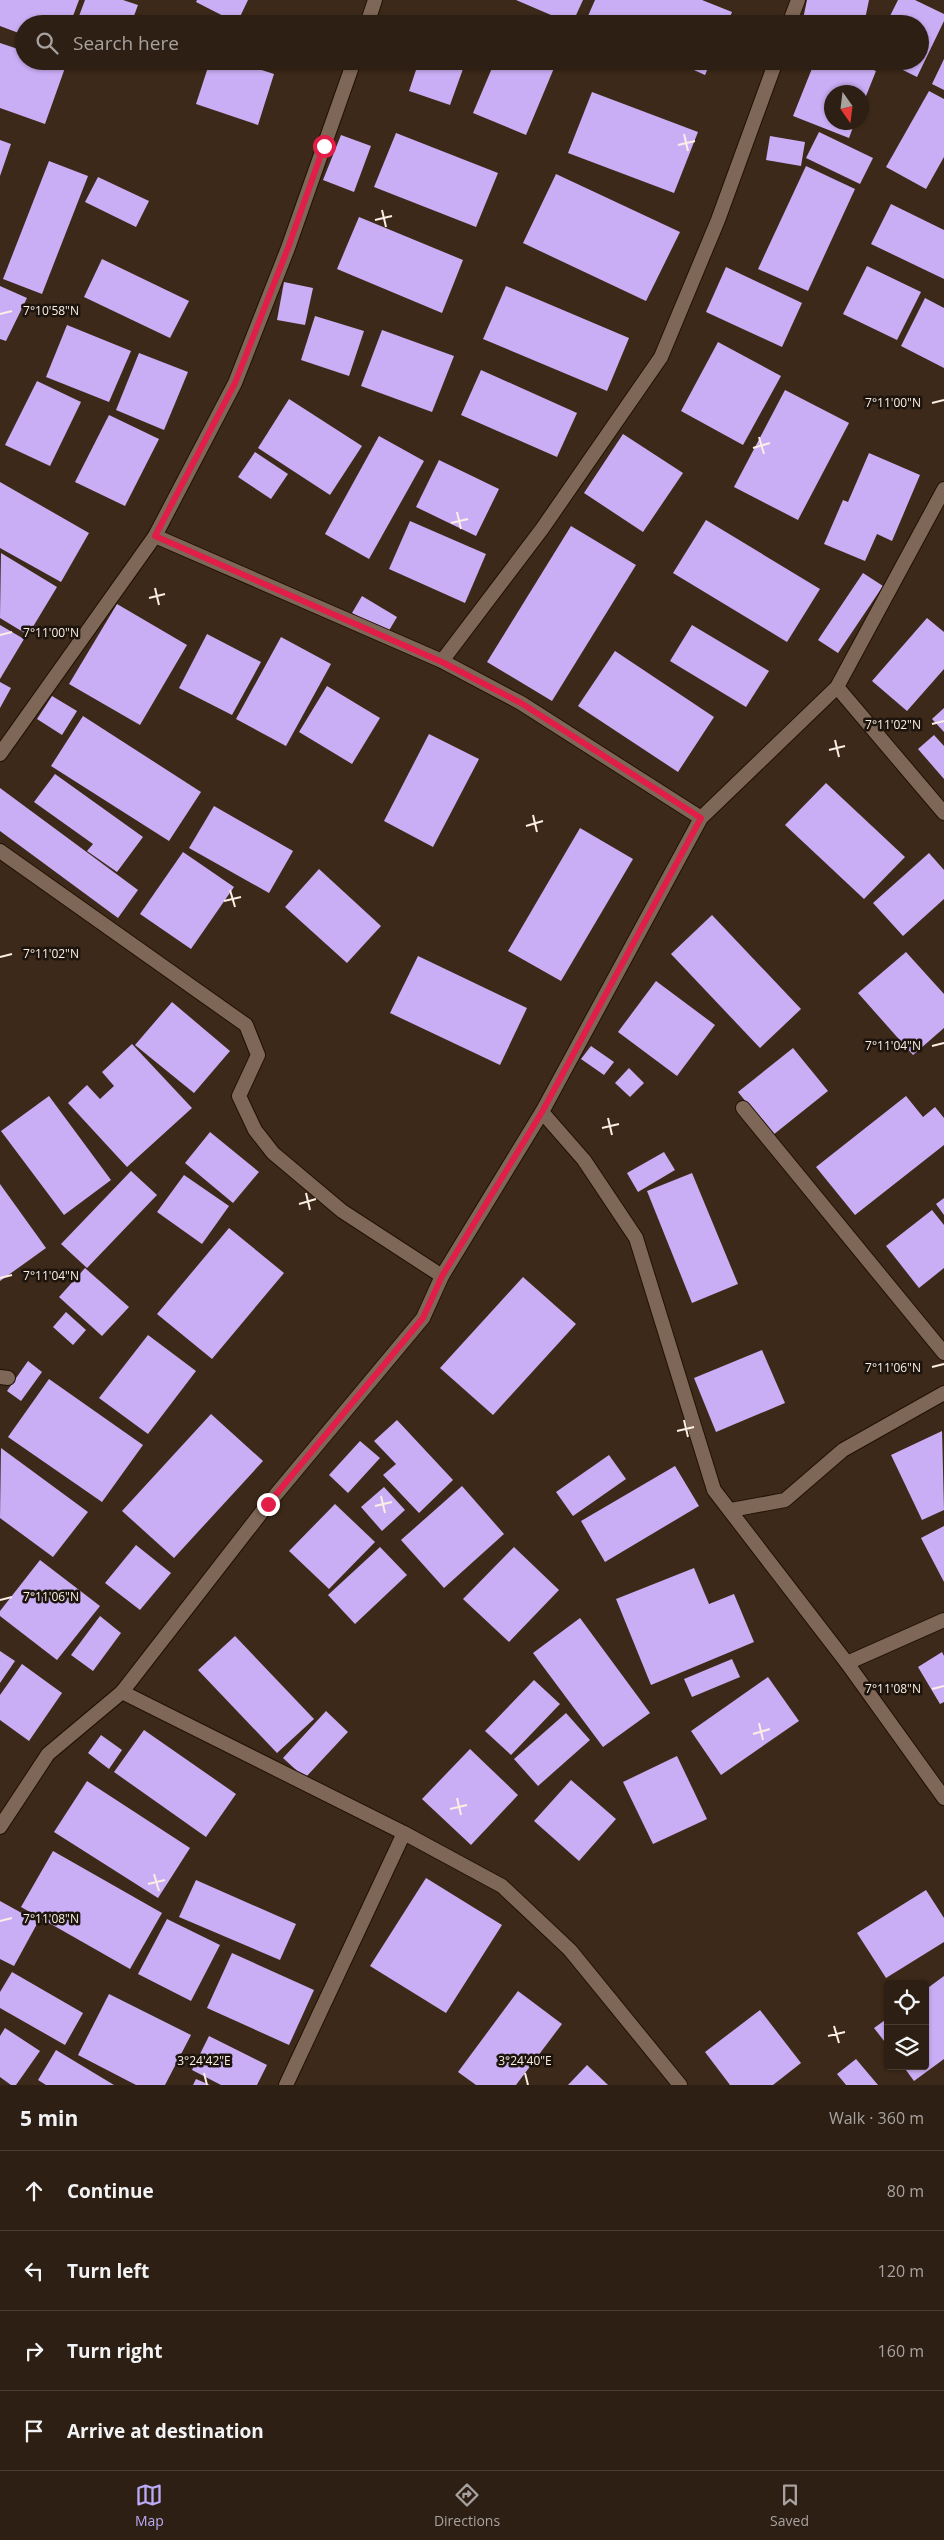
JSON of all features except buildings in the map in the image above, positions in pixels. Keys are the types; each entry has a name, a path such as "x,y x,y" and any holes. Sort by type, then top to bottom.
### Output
{"street":[{"path":"370,15 375,0"},
{"path":"792,15 798,0"},
{"path":"0,754 155,536 235,383 288,248 351,70"},
{"path":"442,662 542,529 661,358 718,220 773,70"},
{"path":"0,1827 48,1754 122,1692 268,1504 423,1318 442,1276 542,1112 701,818 838,687 944,488"},
{"path":"155,536 442,662 521,703 701,818"},
{"path":"838,687 944,813"},
{"path":"0,851 246,1024 258,1055 239,1096 255,1130 273,1153 342,1211 442,1276"},
{"path":"742,1108 944,1353"},
{"path":"542,1112 584,1160 636,1238 714,1490 847,1663 944,1798"},
{"path":"731,1510 785,1500 843,1450 944,1393"},
{"path":"847,1663 944,1620"},
{"path":"122,1692 404,1833 502,1886 570,1950 680,2085"},
{"path":"286,2085 404,1833"}],"route":[{"path":"268,1504 423,1318 442,1276 542,1112 701,818 521,703 442,662 155,536 235,383 288,248 324,146"}]}
